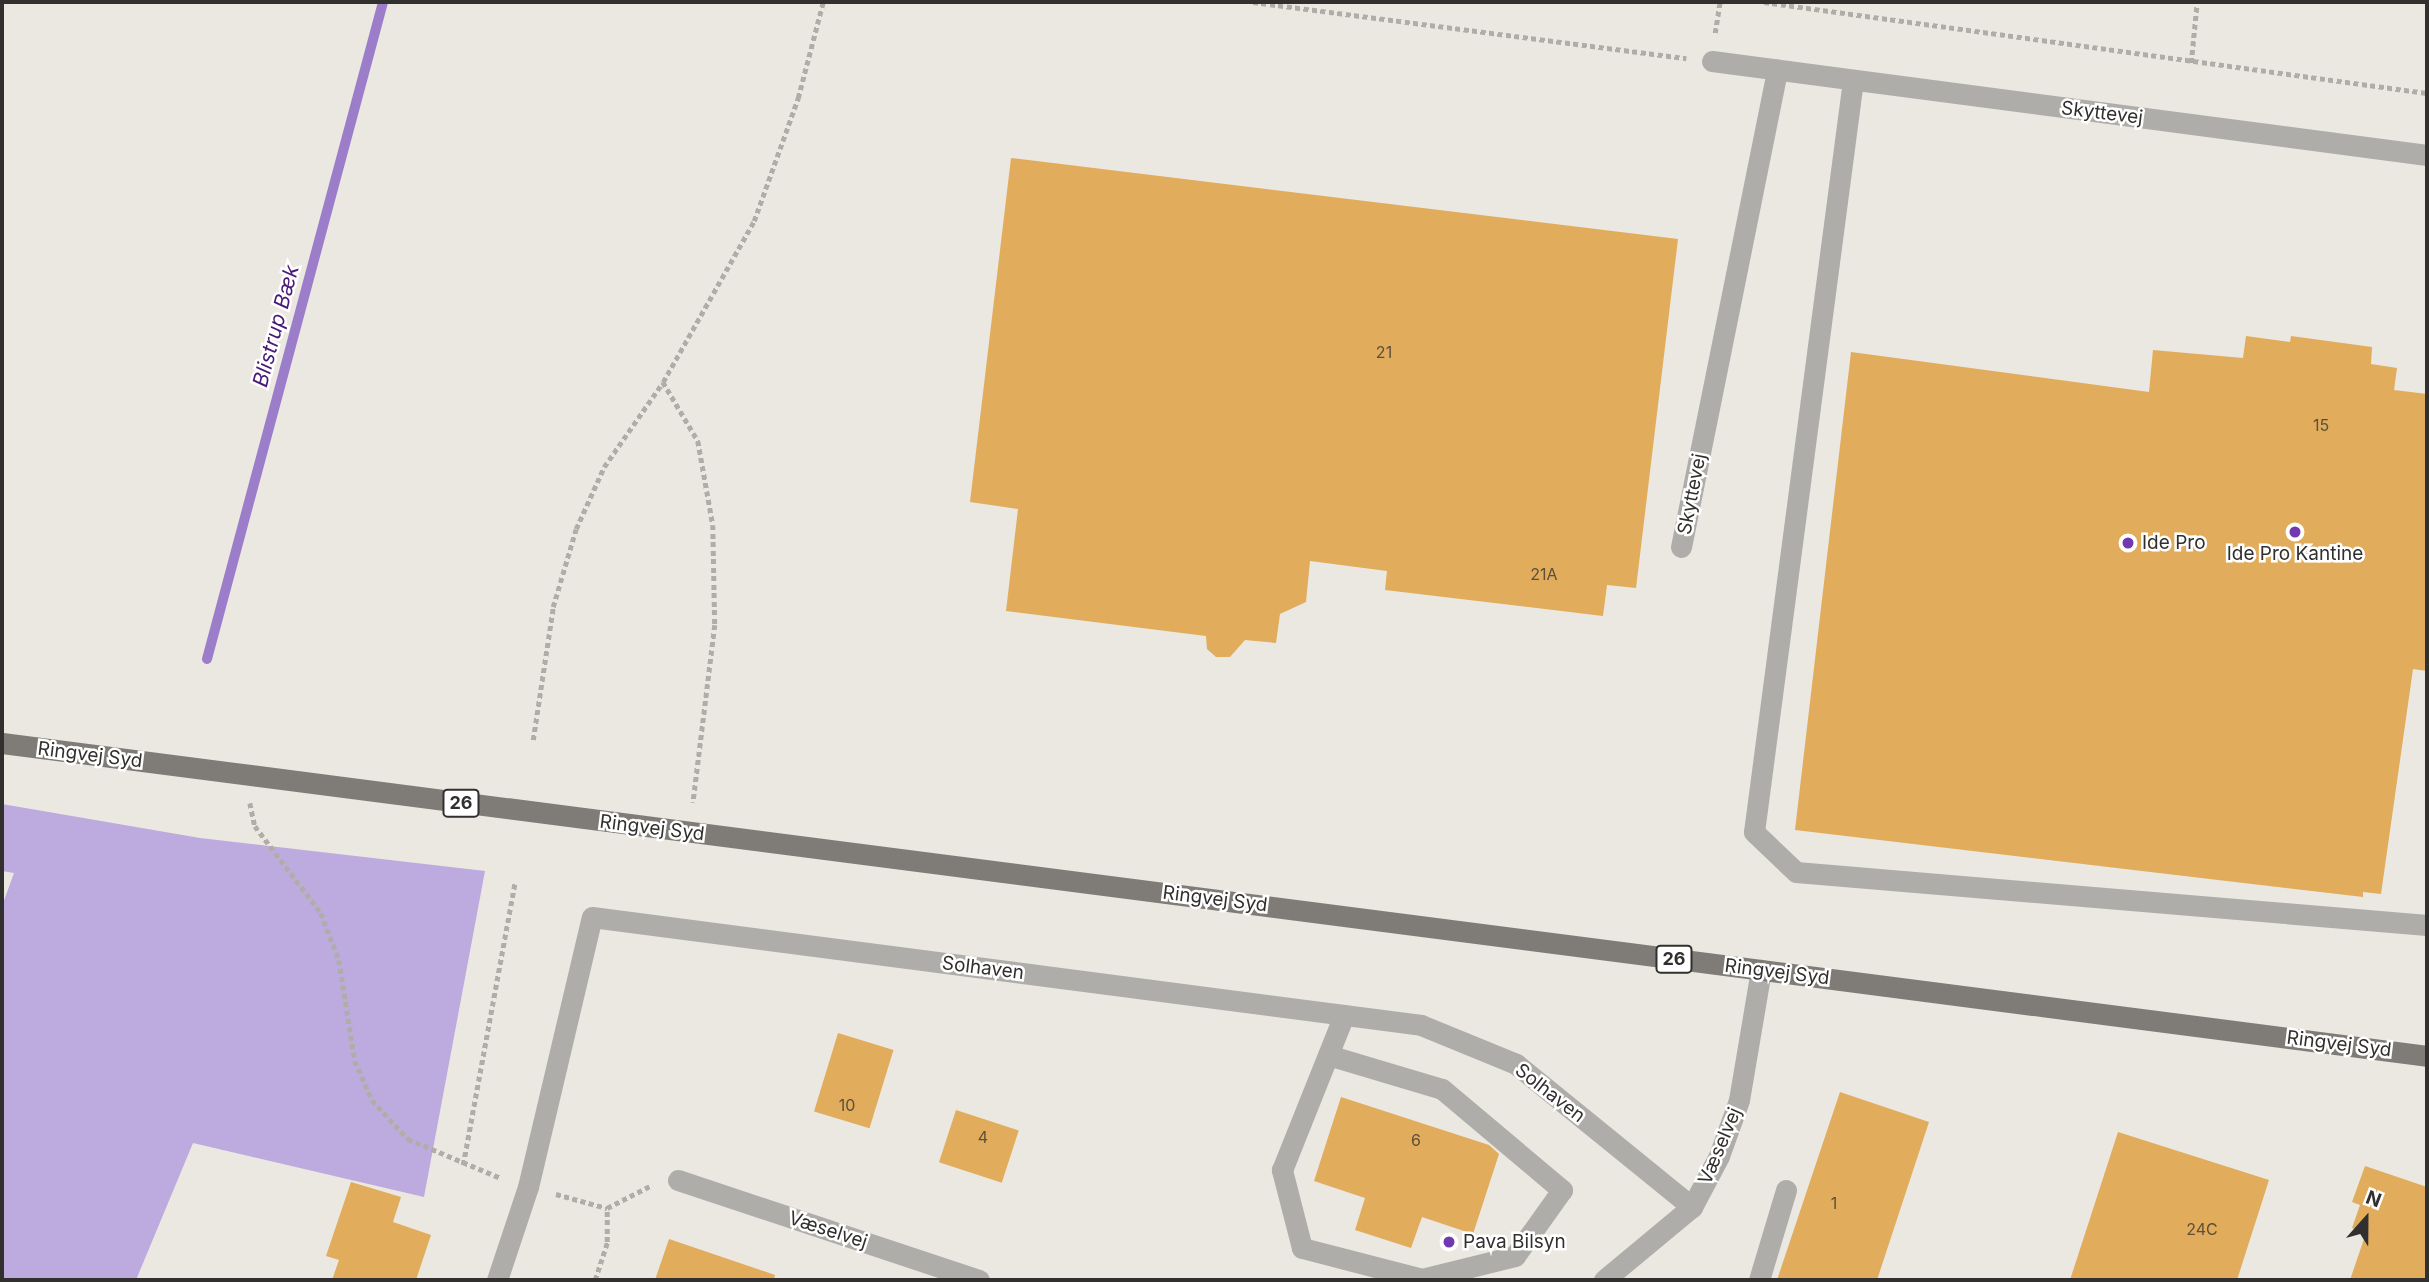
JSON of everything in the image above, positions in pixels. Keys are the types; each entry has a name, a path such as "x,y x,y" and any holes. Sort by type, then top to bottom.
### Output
{"main road":[{"name":"Ringvej Syd","path":"2,743 2427,1056"}],"street":[{"name":"Skyttevej","path":"1712,61 2427,155"},
{"name":"Skyttevej","path":"1681,547 1777,70"},
{"path":"1853,80 1754,832 1796,872 2427,925"},
{"name":"Solhaven","path":"498,1280 528,1187 592,918 1421,1025 1516,1065 1692,1207"},
{"name":"Væselvej","path":"1604,1280 1692,1207 1740,1100 1761,970"},
{"path":"1328,1055 1442,1089 1562,1190 1515,1256 1422,1279 1302,1248 1282,1170 1328,1055 1344,1015"},
{"name":"Væselvej","path":"678,1180 979,1280"},
{"path":"1759,1280 1786,1190"}],"path":[{"path":"533,740 554,607 576,529 604,467 663,382 754,221 798,98 823,2"},
{"path":"1253,2 1712,61"},
{"path":"1763,2 2191,63 2427,93"},
{"path":"2191,63 2197,2"},
{"path":"663,382 698,441 713,525 715,625 689,832"},
{"path":"244,775 255,826 321,913 339,960 355,1060 372,1100 408,1139 463,1165 528,1187 607,1208 655,1184 678,1180"},
{"path":"463,1165 515,883"},
{"path":"595,1280 607,1242 607,1208"}],"shaded area":[{"path":"2,804 200,838 485,871 424,1197 193,1143 136,1280 2,1280 2,906 14,873 2,871"}],"building":[{"path":"1011,158 1678,239 1636,588 1607,585 1603,616 1385,590 1387,571 1310,561 1306,602 1280,614 1276,643 1245,640 1230,657 1216,657 1207,649 1206,636 1006,611 1018,509 970,502"},
{"name":"Ide Pro","path":"2246,336 2290,342 2291,336 2372,347 2371,364 2397,368 2394,390 2427,394 2427,671 2413,669 2381,894 2363,892 2363,897 1795,830 1851,352 2149,392 2153,350 2243,358"},
{"path":"838,1033 893,1050 869,1128 814,1111"},
{"path":"1840,1092 1929,1122 1877,1280 1777,1280"},
{"path":"1341,1097 1489,1145 1499,1154 1473,1234 1422,1217 1411,1248 1355,1230 1365,1198 1314,1181"},
{"path":"956,1110 1019,1130 1002,1183 939,1162"},
{"path":"2118,1132 2269,1180 2237,1280 2070,1280"},
{"path":"2365,1166 2427,1187 2427,1280 2350,1280 2366,1233 2352,1228 2360,1205 2352,1202"},
{"path":"351,1182 401,1197 393,1222 431,1235 416,1280 332,1280 339,1260 326,1256"},
{"path":"669,1239 775,1275 774,1280 655,1280"}],"waterway":[{"name":"Blistrup Bæk","path":"207,659 383,2"}],"place":[{"name":"Ide Pro Kantine","path":"2295,532"},
{"name":"Ide Pro","path":"2128,543"},
{"name":"Pava Bilsyn","path":"1449,1242"}]}
